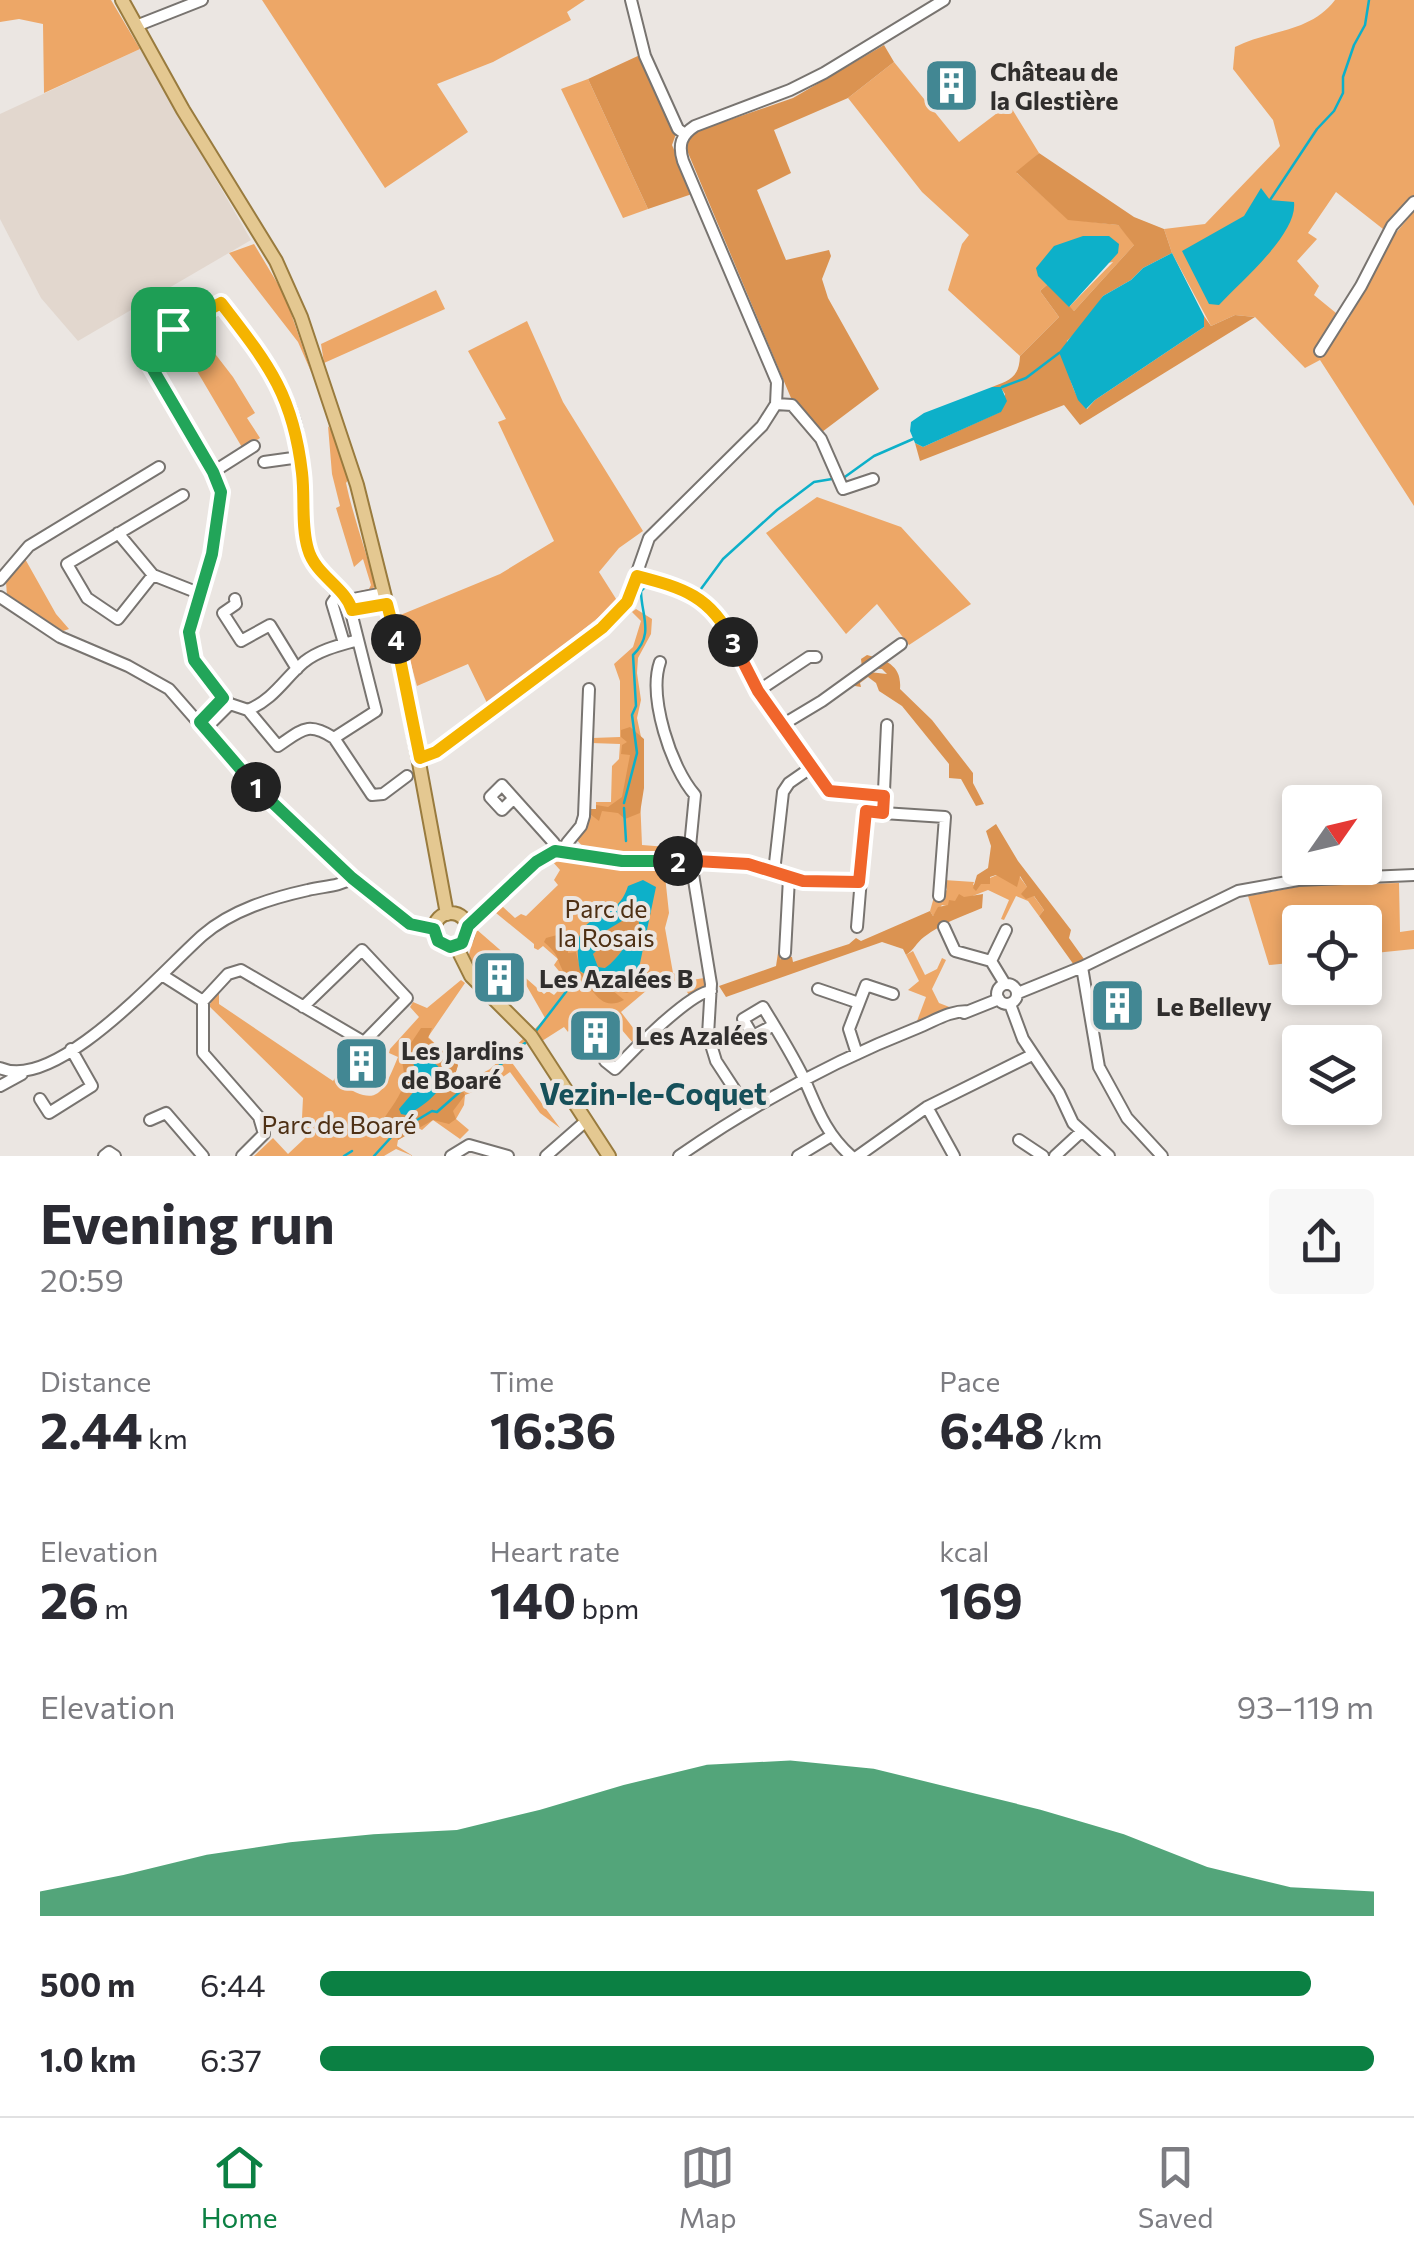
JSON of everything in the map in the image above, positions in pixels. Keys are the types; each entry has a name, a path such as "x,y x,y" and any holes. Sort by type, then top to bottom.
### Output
{"main road":[{"path":"122,0 191,124 276,261 301,317 363,506 386,599 420,758 447,914"},
{"path":"447,914 459,915 468,926 466,938 456,946 444,945 435,935 436,922 447,914"},
{"path":"456,946 470,976 531,1036 612,1156"}],"street":[{"path":"136,26 202,0"},
{"path":"631,0 646,56 678,129 685,134"},
{"path":"420,758 436,752 602,628 627,602 642,554 659,526 762,426 776,404 777,382 683,161 680,150 685,134 824,73 944,0"},
{"path":"1320,350 1361,286 1392,226 1414,202"},
{"path":"334,738 376,711 358,640 347,601 314,566 306,545 295,423 276,377 221,303 158,337 151,366 221,492 212,554 192,619 190,642 202,674 226,701 248,710 278,746 310,728 319,728 334,738 372,795 384,794 408,776"},
{"path":"776,404 792,405 822,439 843,489 873,479"},
{"path":"822,439 832,431"},
{"path":"213,472 254,446"},
{"path":"264,462 300,456"},
{"path":"0,580 29,546 159,467"},
{"path":"153,576 118,619 87,598 67,564 183,495"},
{"path":"118,533 153,576 201,594"},
{"path":"637,576 683,588 718,614 758,691 829,791 884,796"},
{"path":"0,598 60,637 169,689 240,770 352,878 410,924 434,929"},
{"path":"235,599 236,604 223,613 241,642 270,625 297,669"},
{"path":"344,644 332,603 386,599"},
{"path":"248,710 263,704 319,652 358,640"},
{"path":"782,725 901,644"},
{"path":"758,691 809,657 816,657"},
{"path":"660,662 656,687 660,720 684,782 694,795 690,862 711,991 708,1036 723,1074 748,1110"},
{"path":"468,926 536,862 561,847 584,816 589,689"},
{"path":"203,725 226,701"},
{"path":"883,813 888,724"},
{"path":"774,872 783,792 812,767"},
{"path":"857,927 868,794"},
{"path":"513,799 561,847 613,858 748,864 813,882 859,882"},
{"path":"866,811 945,817 939,896"},
{"path":"1018,993 1252,887 1298,880 1414,875"},
{"path":"0,1086 71,1049 115,1020 205,933 234,914 352,878"},
{"path":"784,953 788,878"},
{"path":"679,1156 804,1078 934,1018 1016,1000 1014,986 1005,984 991,961 955,951 944,927"},
{"path":"991,961 1006,930"},
{"path":"242,1156 264,1134 260,1117 203,1053 203,1001 228,974 242,970 304,1007 364,1042 407,998 362,950 304,1007"},
{"path":"1082,967 1099,1067 1127,1118 1162,1156"},
{"path":"162,974 203,1001"},
{"path":"1005,984 998,989 1032,1055 1081,1132 1110,1156"},
{"path":"861,1052 849,1029 866,985 893,994"},
{"path":"818,989 858,1003"},
{"path":"605,1062 614,1069 698,995 711,991"},
{"path":"774,1025 832,1136 854,1156 927,1106 1032,1055"},
{"path":"40,1099 49,1112 92,1086 71,1049"},
{"path":"0,1068 23,1073"},
{"path":"927,1106 954,1156"},
{"path":"150,1120 166,1114 203,1156"},
{"path":"546,1156 586,1121"},
{"path":"1055,1156 1081,1132"},
{"path":"798,1156 832,1136"},
{"path":"1020,1140 1043,1156"},
{"path":"451,1156 469,1145 508,1156"},
{"path":"104,1156 109,1152 115,1156"}],"shaded area":[{"path":"884,45 894,62 848,98 774,130 791,173 757,190 786,260 829,250 831,256 822,279 828,298 879,389 822,432 791,398 686,148 687,140 697,131 793,98"},
{"path":"140,49 251,240 78,341 41,298 0,219 0,114"},
{"path":"640,55 676,134 672,145 692,194 648,209 588,79"},
{"path":"1039,153 1134,217 1164,229 1172,253 1103,296 1067,341 1070,377 1087,409 1204,327 1204,316 1211,326 1235,315 1255,317 1080,425 1064,405 920,461 915,443 923,447 1000,412 1005,394 1001,388 992,387 1013,377 1020,356 1059,317 1040,291 1048,284 1074,311 1134,245 1118,225 1068,220 1016,172"},
{"path":"867,655 896,669 900,689 932,720 973,773 973,783 984,804 976,806 961,779 949,778 949,764 902,706 879,691 868,677 860,683 861,687 855,686 853,681 869,672 887,674 882,669 862,668 861,659"},
{"path":"630,727 644,739 640,813 625,819 618,813 602,811 599,821 590,814 591,809 596,809 596,805 608,807 622,797 630,755 621,754 622,745 627,742 621,737 621,730"},
{"path":"996,824 1018,861 1071,930 1069,938 1084,959 1074,965 1039,916 1044,910 1034,896 1026,899 1021,894 1027,887 1020,876 1017,887 996,875 990,877 990,884 981,884 976,891 973,888 977,875 988,868 991,846 986,831"},
{"path":"959,894 983,894 982,908 931,932 906,955 903,949 882,942 726,997 719,986 776,966 778,953 780,960 783,954 792,957 793,962 849,944 856,938 861,941 930,911 933,916 938,907 955,901"},
{"path":"627,907 636,908 640,928 611,964 598,967 593,954"},
{"path":"557,935 568,947 568,953 576,952 581,973 624,984 632,978 637,982 635,989 627,993 612,990 624,1000 615,1003 601,1000 577,971 565,974 544,942"},
{"path":"421,1028 432,1028 428,1038 458,1065 450,1091 460,1086 465,1095 453,1111 456,1119 449,1124 433,1120 398,1140 394,1126 385,1117 402,1090 401,1058"}],"green space":[{"path":"0,0 111,0 140,49 44,93 43,24 19,19 0,22"},
{"path":"262,0 585,0 567,12 571,20 493,62 437,84 468,132 385,188"},
{"path":"1335,0 1414,0 1414,195 1383,229 1336,192 1308,233 1317,239 1297,261 1319,286 1314,295 1347,322 1391,239 1414,211 1414,506 1320,360 1305,368 1255,317 1235,315 1211,326 1172,253 1164,229 1205,224 1280,146 1273,120 1233,69 1235,47 1301,25"},
{"path":"894,62 959,142 1009,104 1039,153 1017,173 1068,219 1118,225 1135,244 1074,311 1069,307 1113,262 1039,276 1048,284 1040,291 1059,317 1020,356 948,290 962,244 969,235 922,192 848,98"},
{"path":"588,79 648,209 623,218 561,89"},
{"path":"254,244 285,296 312,374 298,342 229,253"},
{"path":"436,290 445,309 324,363 321,344"},
{"path":"527,321 563,402 643,531 619,548 599,572 618,602 488,705 468,664 417,686 398,616 500,574 554,541 498,422 506,419 468,351"},
{"path":"199,333 255,413 247,418 260,438 243,449 181,344"},
{"path":"328,426 348,480 375,585 371,593 347,594 369,589 371,585 363,559 354,567 336,508 340,506 332,474"},
{"path":"817,497 901,527 971,604 909,645 877,604 846,634 766,533"},
{"path":"24,557 56,614 69,629 63,631 7,596 6,582"},
{"path":"636,609 652,619 651,634 638,658 637,673 641,700 637,718 644,751 639,773 642,845 680,848 678,858 579,851 583,847 576,839 585,829 591,809 596,809 596,802 611,802 612,766 619,759 620,744 591,743 592,738 620,737 620,681 614,664 633,647 641,621 632,612"},
{"name":"Parc de la Rosais","path":"555,856 677,865 677,873 665,876 669,913 665,928 673,973 692,980 704,978 705,985 690,997 683,985 670,978 657,988 653,985 621,1012 640,1037 633,1043 616,1023 606,1032 585,1013 568,1032 564,1027 542,1041 534,1030 545,1018 525,983 488,954 477,967 490,984 468,958 476,929 516,961 522,967 519,972 544,994 548,991 554,995 567,981 554,965 558,959 543,946 534,948 496,913 502,906 515,918 526,916 558,885 554,880 560,870 552,861"},
{"path":"997,875 1019,876 1044,910 1039,916 1028,901 1016,896 1004,920 1001,919 1009,900 988,890 942,905 933,916 930,911 934,897 947,890 944,880 974,882 973,885"},
{"path":"1399,883 1400,932 1414,930 1414,949 1382,952 1382,905 1282,905 1282,964 1269,965 1248,896 1302,886"},
{"path":"913,951 925,975 937,969 942,958 946,960 932,989 939,1003 952,1008 919,1025 926,997 908,990 919,981 906,955"},
{"name":"Parc de Boaré","path":"461,980 465,983 428,1037 458,1065 450,1091 490,1069 523,1039 527,1043 510,1060 560,1128 540,1113 510,1072 465,1095 456,1119 469,1130 460,1139 433,1120 422,1130 418,1128 398,1140 397,1146 413,1156 396,1149 384,1156 254,1156 273,1138 288,1154 305,1138 306,1128 278,1125 302,1118 303,1098 209,1006 219,988 219,1004 333,1081 359,1047 338,1082 370,1096 382,1089 398,1057 389,1053 390,1049 419,1017 410,1007 413,1002 427,1008"}],"water":[{"path":"1261,188 1270,200 1294,202 1293,215 1266,257 1219,305 1209,304 1182,251 1244,216"},
{"path":"1083,236 1109,236 1119,244 1118,253 1069,307 1038,276 1036,268 1054,246"},
{"path":"1172,253 1204,316 1204,327 1086,409 1078,400 1059,352 1103,296"},
{"path":"1001,387 1007,401 1001,412 923,447 915,443 911,422 924,413"},
{"path":"643,880 656,887 639,968 624,984 603,986 580,971 580,935 586,926 613,909 628,886","holes":["627,908 636,908 640,928 610,964 598,967 593,954 605,942 607,930 622,921"]},
{"path":"419,1055 433,1062 443,1078 426,1103 401,1114 399,1109 420,1078 412,1061"}],"waterway":[{"path":"1270,200 1343,93 1343,77 1365,25 1369,0"},
{"path":"1002,387 1026,378 1059,353"},
{"path":"842,479 874,456 913,439"},
{"path":"698,593 723,559 777,510 814,482 832,479"},
{"path":"624,803 637,753 632,715 636,706 633,655 644,640 641,591 648,584"},
{"path":"670,590 686,596"},
{"path":"624,808 626,841"},
{"path":"536,1031 575,980"},
{"path":"374,1156 394,1134 432,1111 437,1112 463,1089 496,1074 499,1066 525,1043"},
{"path":"344,1156 352,1151"}],"place":[{"name":"Château de la Glestière","path":"951,85"},
{"name":"Les Azalées B","path":"500,978"},
{"name":"Le Bellevy","path":"1117,1006"},
{"name":"Les Azalées","path":"596,1035"},
{"name":"Les Jardins de Boaré","path":"362,1064"}],"district":[{"name":"Vezin-le-Coquet","path":"653,1092"}],"route":[{"path":"221,303 276,377 296,424 305,500 304,535 310,557 348,600 352,610 387,604 420,758 436,752 602,628 627,602 637,576 683,588 718,614 750,680 829,791 884,796 883,813 866,811 859,882 803,881 734,863 696,861 690,868 685,862 622,861 555,851 536,862 468,926 462,943 450,947 438,941 434,929 410,924 352,878 254,785 200,722 223,698 194,660 189,632 212,554 221,492 151,366 158,337 173,329 221,303"}]}
